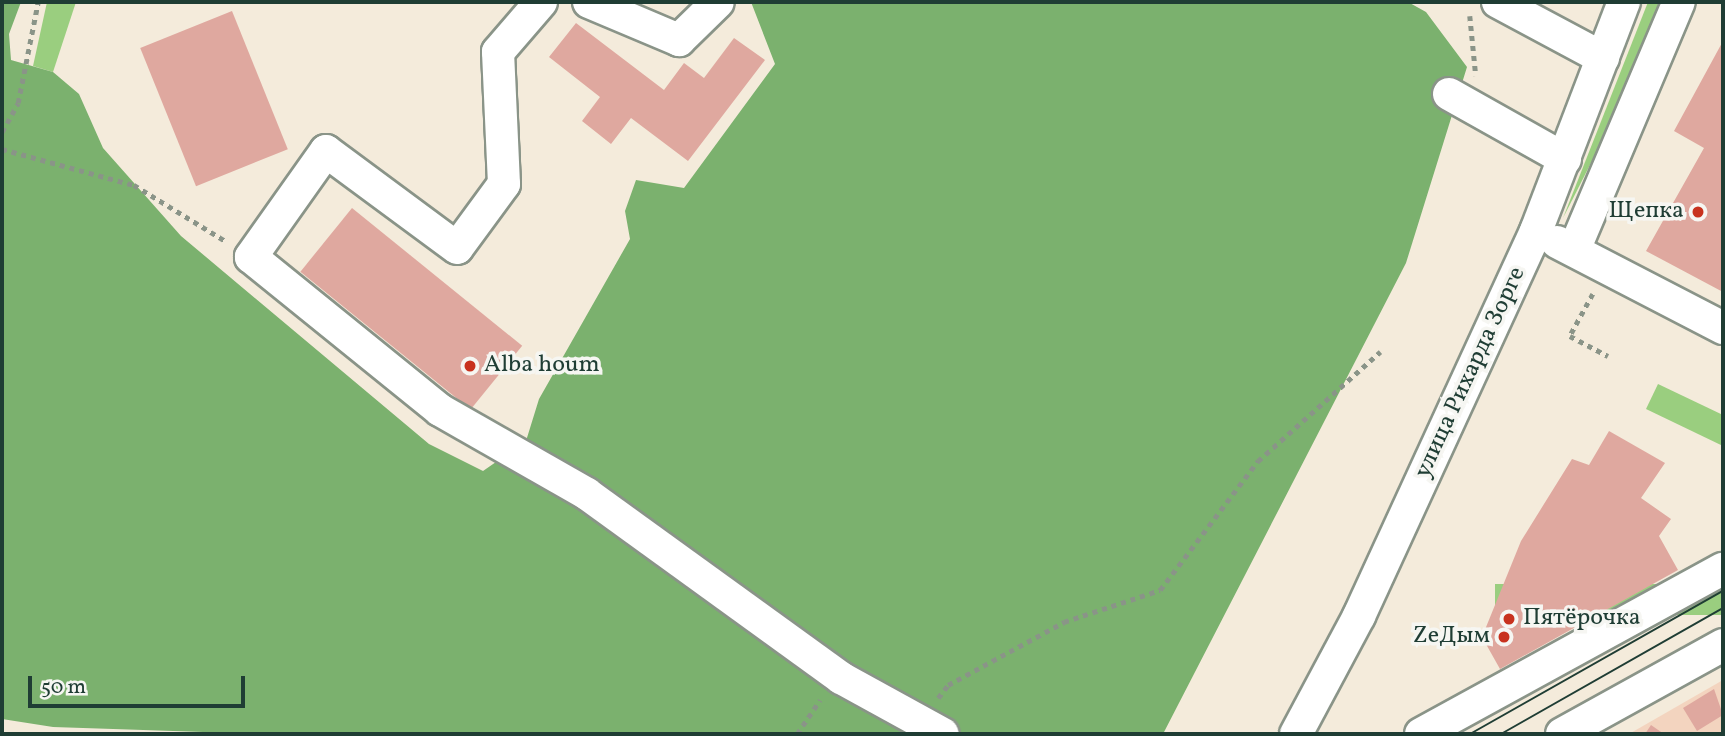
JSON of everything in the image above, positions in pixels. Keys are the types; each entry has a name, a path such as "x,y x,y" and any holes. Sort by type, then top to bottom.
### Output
{"street":[{"path":"541,2 498,52 504,184 457,248 326,150 251,257 440,410 587,494 841,678 932,728"},
{"path":"589,2 679,40 718,2"},
{"name":"улица Рихарда Зорге","path":"1296,734 1359,617 1536,231 1566,159 1623,2"},
{"path":"1573,250 1679,2"},
{"path":"1497,4 1603,58"},
{"path":"1460,103 1566,159"},
{"path":"1536,231 1723,328"},
{"path":"1422,734 1723,569"},
{"path":"1562,734 1723,645"}],"path":[{"path":"2,132 18,103 38,2"},
{"path":"1460,103 1477,71 1497,4"},
{"path":"2,149 134,185 251,257"},
{"path":"1607,267 1570,336 1608,356"},
{"path":"932,728 948,685 1064,622 1160,590 1258,461 1380,352"},
{"path":"797,734 841,678"}],"shaded area":[{"path":"1723,680 1723,734 1629,734"}],"green space":[{"path":"2,2 21,2 9,34 11,60 53,72 79,94 103,148 181,236 429,444 483,471 526,441 539,399 630,239 625,211 636,180 684,188 775,64 751,2 1408,2 1426,12 1467,67 1406,263 1163,734 260,734 53,727 2,719"},
{"path":"47,2 76,2 53,72 33,66"},
{"path":"1648,2 1659,2 1621,104 1563,218"},
{"path":"1658,384 1723,415 1723,446 1646,409"},
{"path":"1495,584 1723,584 1723,615 1495,615"}],"building":[{"path":"232,11 288,149 196,186 140,48"},
{"path":"576,23 664,90 684,63 704,78 734,38 765,60 688,161 631,118 611,144 582,121 600,97 549,57"},
{"path":"1723,41 1723,292 1646,251 1704,148 1674,131"},
{"path":"352,208 522,346 471,410 300,272"},
{"path":"1609,431 1665,463 1641,498 1671,519 1659,536 1678,570 1500,669 1482,637 1521,541 1572,459 1589,465"},
{"path":"1714,689 1723,715 1697,731 1683,708"},
{"path":"1651,725 1664,734 1645,734"}],"tram line":[{"path":"1470,734 1723,591"},
{"path":"1501,734 1723,608"}],"place":[{"name":"Щепка","path":"1698,212"},
{"name":"Alba houm","path":"470,366"},
{"name":"Пятёрочка","path":"1509,619"},
{"name":"ZeДым","path":"1504,637"}]}
